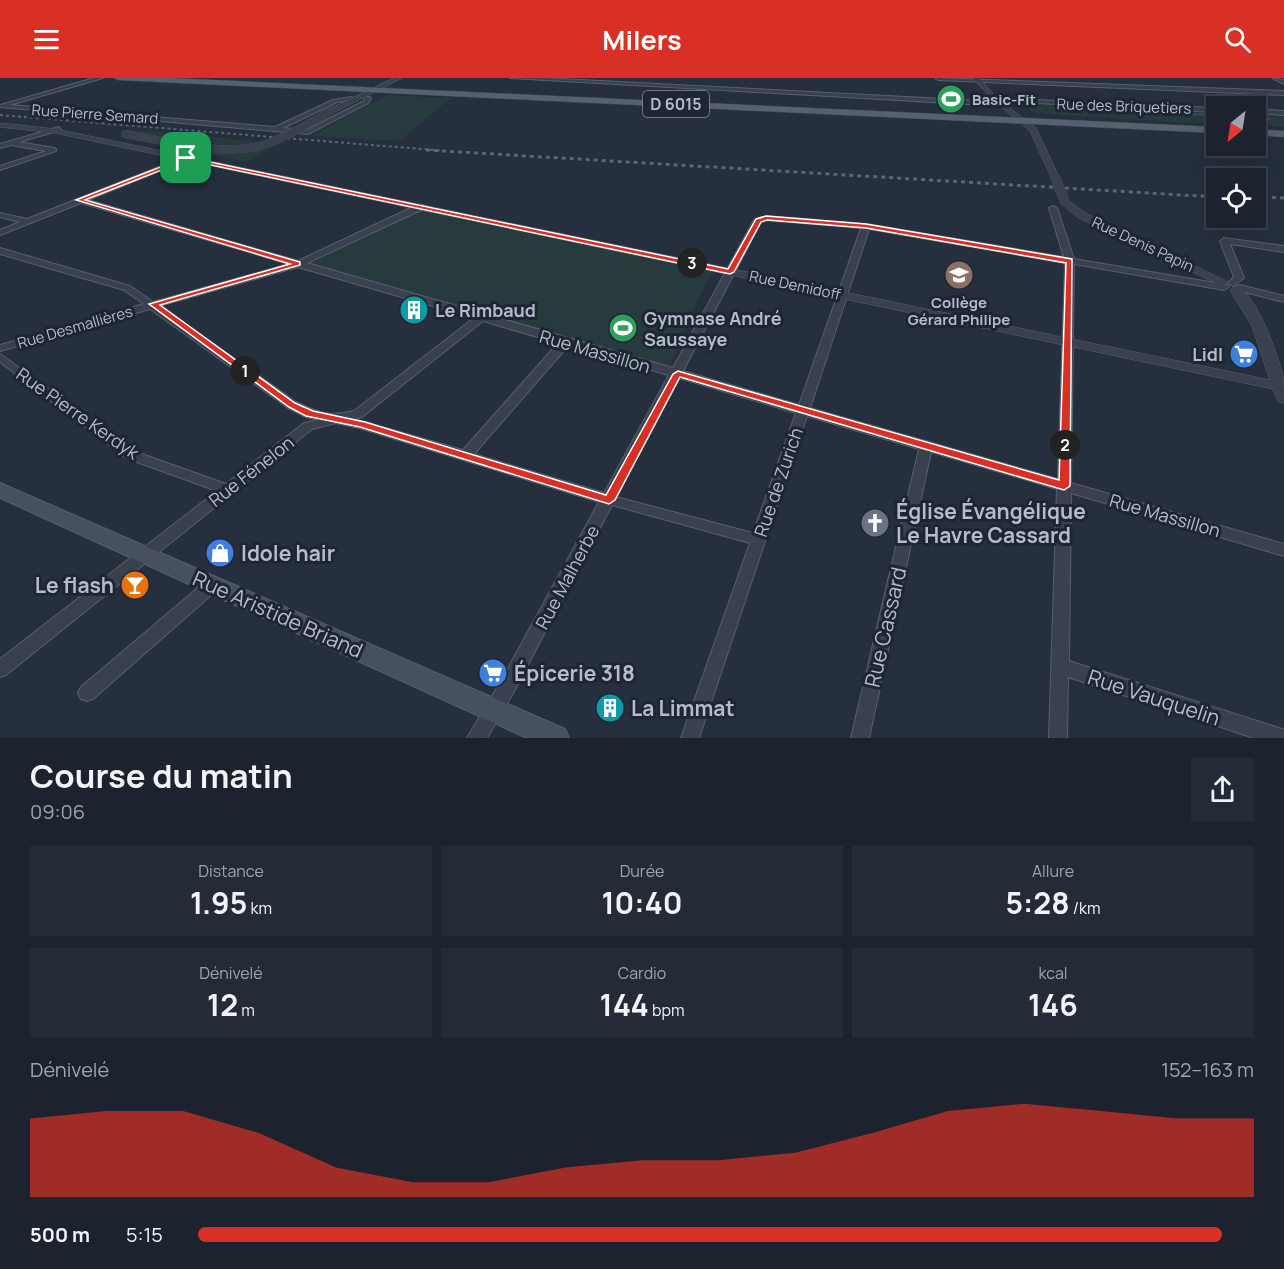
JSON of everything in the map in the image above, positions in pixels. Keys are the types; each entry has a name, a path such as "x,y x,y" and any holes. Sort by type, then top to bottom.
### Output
{"main road":[{"name":"D 6015","path":"118,78 1021,119"},
{"name":"D 6015","path":"190,78 1206,128"},
{"path":"1266,131 1284,132"},
{"name":"Rue Aristide Briand","path":"0,490 556,738"}],"street":[{"name":"Rue Pierre Semard","path":"100,78 1,106 277,129"},
{"path":"98,138 125,134 224,148 251,147 270,142 399,78"},
{"name":"Rue des Briquetiers","path":"513,78 770,90 856,98 1206,109"},
{"path":"938,78 1284,93"},
{"path":"1104,78 1124,92"},
{"path":"1276,78 1284,82"},
{"path":"976,79 999,102 1033,130 1055,177 1070,261 1058,738"},
{"path":"277,129 335,101 377,88"},
{"path":"277,129 308,132 366,102 368,98 364,96"},
{"name":"Rue Pierre Semard","path":"0,98 18,100"},
{"path":"332,110 350,98"},
{"path":"1134,98 1146,106"},
{"path":"1266,111 1284,112"},
{"name":"Rue Demidoff","path":"0,125 55,130 98,138 1067,342 1282,391"},
{"path":"0,146 55,130"},
{"path":"0,168 54,150 14,142"},
{"path":"0,233 25,221 188,158"},
{"name":"Rue Massillon","path":"79,200 1284,550"},
{"name":"Rue Denis Papin","path":"1059,205 1231,286"},
{"name":"Rue Desmallières","path":"0,348 298,264 420,207"},
{"path":"0,215 25,221"},
{"name":"Rue Malherbe","path":"476,738 494,710 678,374 758,220 766,218 866,226"},
{"path":"866,226 1231,286 1284,299"},
{"name":"Rue de Zurich","path":"690,738 866,226"},
{"path":"1231,286 1239,278 1224,241 1284,249"},
{"path":"0,251 127,288 153,304 292,405 310,414 361,424 609,500 758,540"},
{"path":"1231,286 1246,300 1282,391"},
{"name":"Rue Fénelon","path":"0,669 308,426 358,414 481,318"},
{"path":"465,456 565,342"},
{"name":"Rue Pierre Kerdyk","path":"0,357 131,455 227,489"},
{"name":"Rue Cassard","path":"860,738 926,445"},
{"path":"87,693 212,585"},
{"name":"Rue Vauquelin","path":"1060,666 1242,731 1282,738"}],"green space":[{"path":"387,95 451,98 399,141 311,136"},
{"path":"1020,104 1206,112 1206,123 1036,114"},
{"path":"1266,114 1284,115 1284,127 1266,126"},
{"path":"146,130 278,144 247,162 197,152 213,144 139,133"},
{"path":"422,209 712,272 696,303 670,367 309,263"}],"waterway":[{"path":"1170,114 1206,115"},
{"path":"1266,119 1270,119"}],"railway":[{"path":"0,115 446,151"},
{"path":"426,150 1206,196"},
{"path":"1266,197 1284,198"}],"place":[{"name":"Basic-Fit","path":"951,99"},
{"name":"Collège Gérard Philipe","path":"959,275"},
{"name":"Le Rimbaud","path":"414,310"},
{"name":"Gymnase André Saussaye","path":"623,328"},
{"name":"Lidl","path":"1244,354"},
{"name":"Église Évangélique Le Havre Cassard","path":"875,523"},
{"name":"Idole hair","path":"220,553"},
{"name":"Le flash","path":"135,585"},
{"name":"Épicerie 318","path":"493,673"},
{"name":"La Limmat","path":"610,708"}],"route":[{"path":"186,158 730,272 758,220 766,218 866,226 1070,261 1064,486 678,374 609,500 361,424 310,414 292,405 153,304 298,264 79,200 186,158"}]}
